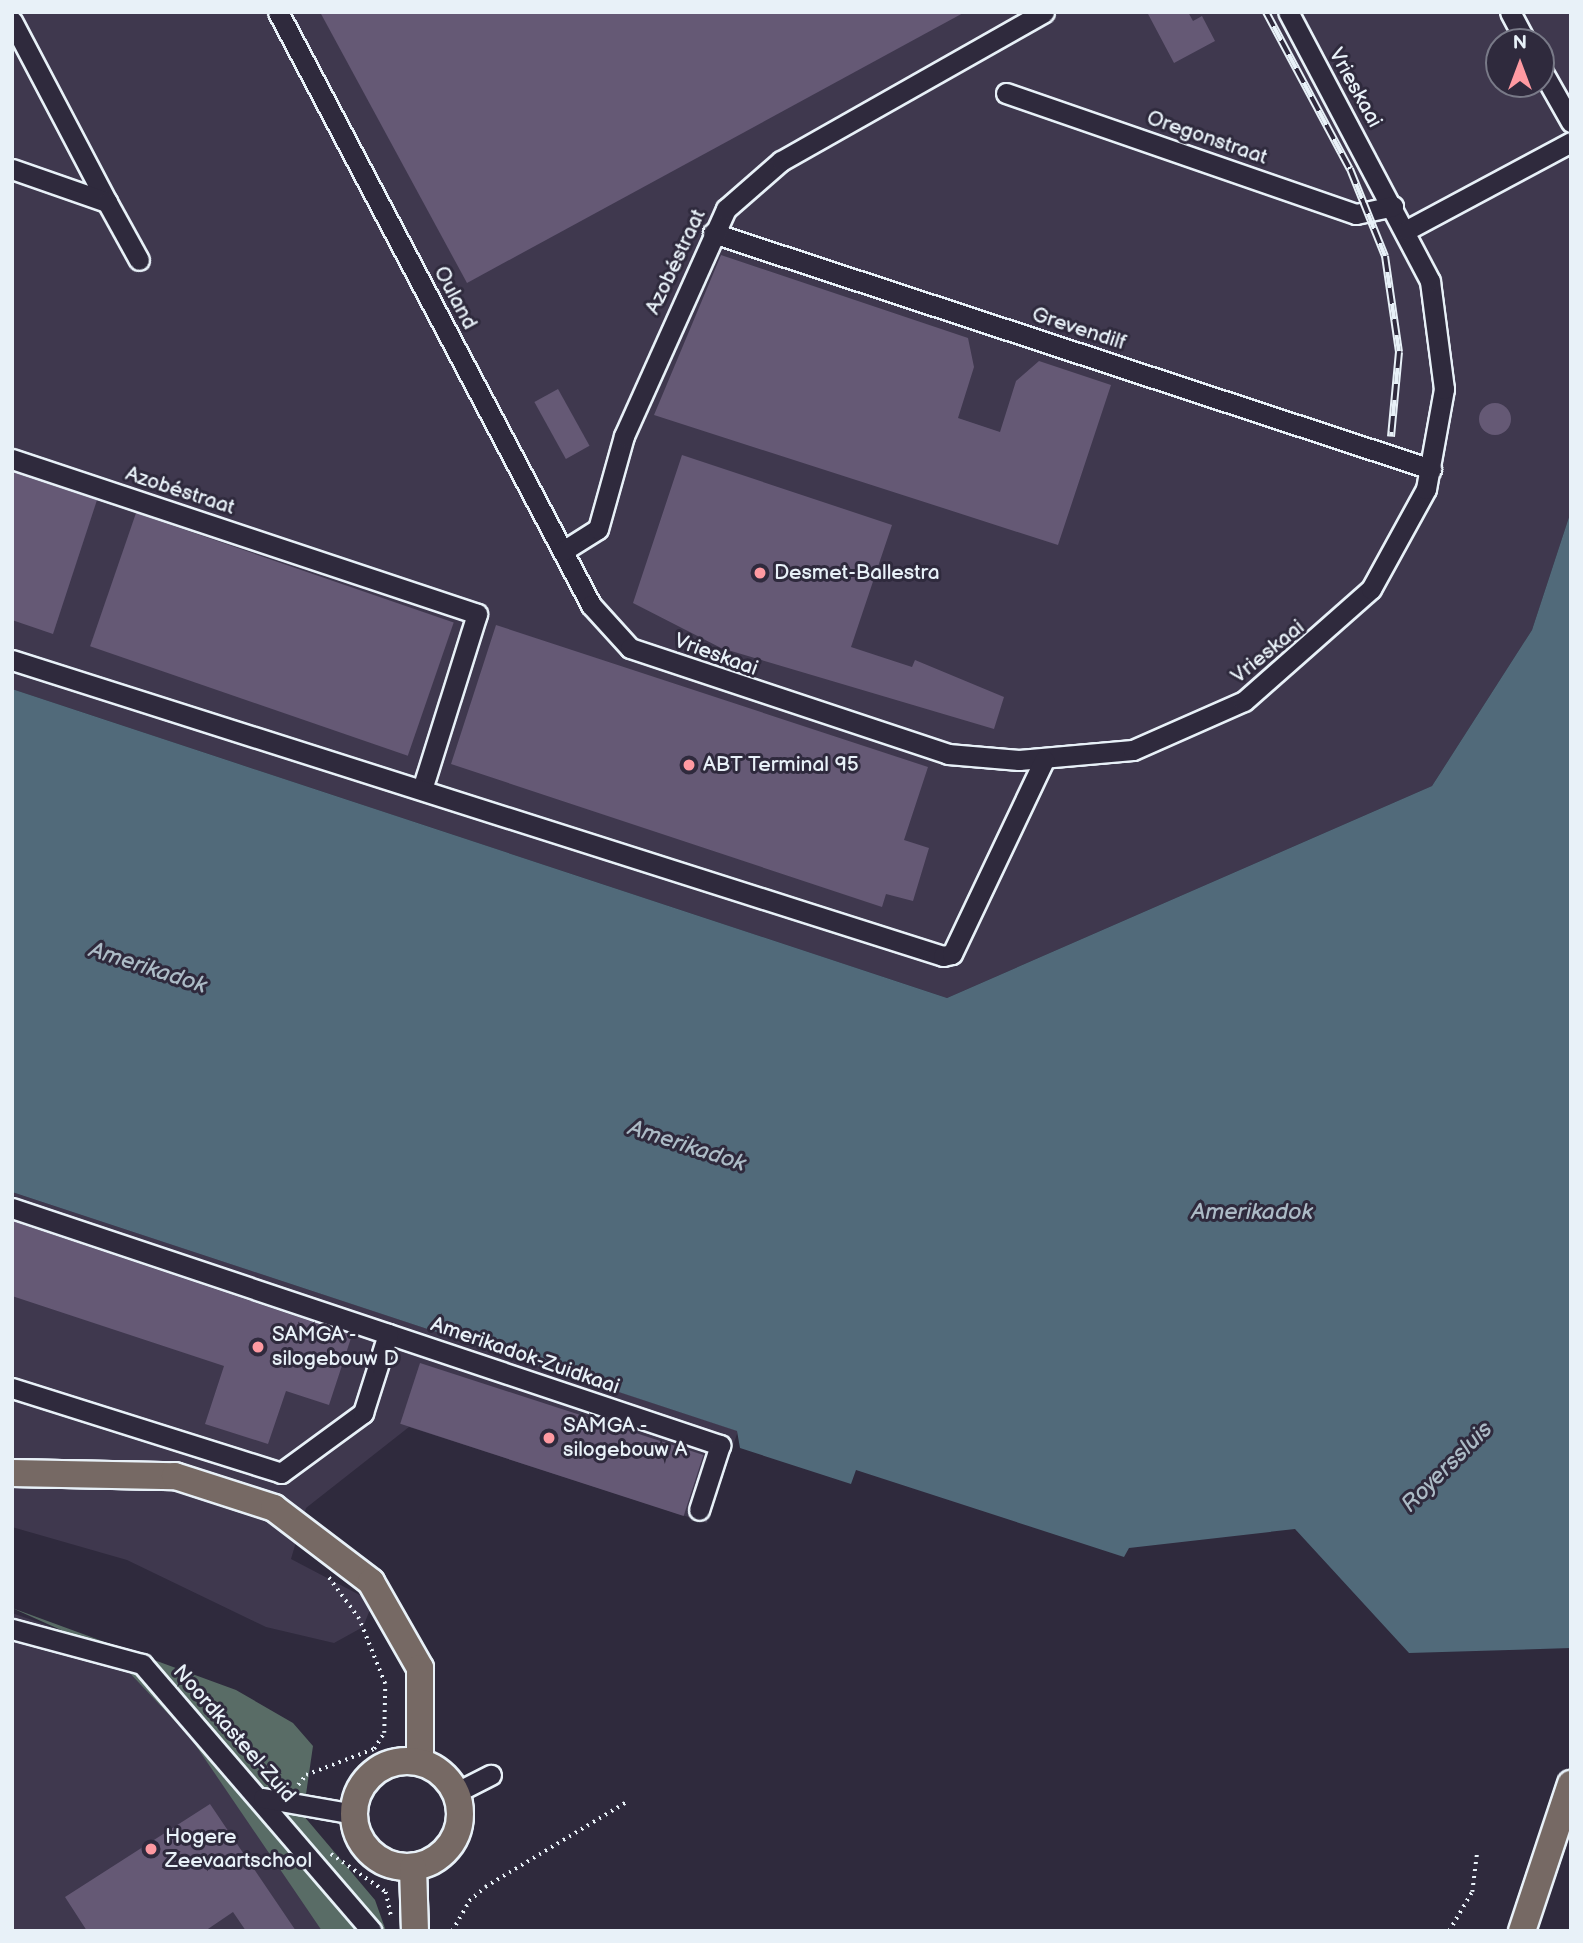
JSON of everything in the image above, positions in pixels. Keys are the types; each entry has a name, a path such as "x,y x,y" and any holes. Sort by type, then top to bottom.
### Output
{"main road":[{"path":"12,1473 175,1476 274,1508 372,1582 419,1668 419,1762"},
{"path":"419,1762 448,1778 457,1792 461,1816 455,1840 432,1862 413,1868 377,1858 363,1845 354,1814 371,1774 387,1764 419,1762"},
{"path":"1522,1931 1571,1784"},
{"path":"404,1926 413,1868"}],"street":[{"name":"Ouland","path":"278,12 591,606"},
{"name":"Azobéstraat","path":"563,551 598,529 624,436 726,209 781,161 1044,12"},
{"name":"Vrieskaai","path":"591,606 630,648 722,682 948,754 1044,760 1133,750 1244,701 1284,671 1371,589 1404,540 1431,469 1444,389 1441,334 1430,281 1407,230 1288,12"},
{"path":"1510,12 1519,28"},
{"path":"12,22 139,260"},
{"name":"Oregonstraat","path":"1006,93 1356,214 1393,206"},
{"path":"1555,94 1571,122"},
{"path":"1407,230 1571,142"},
{"path":"12,169 107,202"},
{"name":"Grevendilf","path":"713,233 1431,469"},
{"name":"Azobéstraat","path":"12,459 477,614 422,790"},
{"path":"12,660 943,956 952,954 1044,760"},
{"name":"Amerikadok-Zuidkaai","path":"12,1208 720,1445 699,1510"},
{"path":"12,1388 281,1473 363,1413 388,1334"},
{"name":"Noordkasteel-Zuid","path":"12,1629 142,1664 263,1798 372,1931"},
{"path":"457,1792 491,1775"},
{"path":"263,1798 286,1798 354,1814"}],"path":[{"path":"286,1798 306,1775 374,1749 384,1732 385,1684 359,1619 326,1575"},
{"path":"452,1931 468,1901 485,1887 628,1801"},
{"path":"322,1848 386,1892 404,1926"},
{"path":"1449,1931 1472,1892 1477,1852"}],"shaded area":[{"path":"12,12 1571,12 1571,511 1532,630 1432,786 947,998 12,689"},
{"path":"12,1192 738,1431 707,1523 409,1427 306,1508 291,1559 373,1602 363,1627 334,1643 266,1627 127,1560 12,1527"},
{"name":"Hogere Zeevaartschool","path":"12,1613 95,1642 144,1678 357,1931 12,1931"}],"green space":[{"path":"12,1608 236,1690 293,1723 313,1746 303,1815 375,1900 386,1931 322,1931 190,1737 110,1652"}],"water":[{"name":"Amerikadok","path":"1571,511 1571,1648 1409,1653 1295,1529 1129,1548 1124,1557 856,1470 851,1484 740,1448 737,1431 12,1192 12,689 947,998 1432,786 1532,630"}],"building":[{"path":"320,12 965,12 467,283"},
{"path":"1147,12 1188,12 1193,21 1202,16 1215,41 1174,63"},
{"path":"721,255 968,338 974,367 958,418 1000,432 1016,381 1039,361 1111,385 1058,545 654,415"},
{"path":"558,389 590,446 566,459 534,402"},
{"path":"1495,403 1506,408 1511,419 1506,430 1495,435 1484,430 1479,419 1484,408"},
{"name":"Desmet-Ballestra","path":"682,455 892,525 851,647 912,667 915,660 1004,697 994,729 721,648 633,603"},
{"path":"12,472 97,500 53,634 12,620"},
{"path":"136,513 454,622 408,756 90,646"},
{"name":"ABT Terminal 95","path":"496,625 928,767 904,840 929,848 913,901 886,894 882,907 451,764"},
{"name":"SAMGA - silogebouw D","path":"12,1221 352,1335 329,1405 286,1391 268,1444 205,1424 224,1366 12,1296"},
{"name":"SAMGA - silogebouw A","path":"420,1363 703,1455 684,1516 400,1424"},
{"path":"210,1804 296,1931 246,1931 233,1912 205,1931 87,1931 65,1897"}],"railway":[{"path":"1266,12 1350,169 1385,256 1399,352 1391,437"}],"place":[{"name":"Desmet-Ballestra","path":"760,573"},
{"name":"ABT Terminal 95","path":"689,765"},
{"name":"SAMGA - silogebouw D","path":"258,1347"},
{"name":"SAMGA - silogebouw A","path":"549,1438"},
{"name":"Hogere Zeevaartschool","path":"151,1849"}],"water label":[{"name":"Royerssluis","path":"1447,1467"}]}
